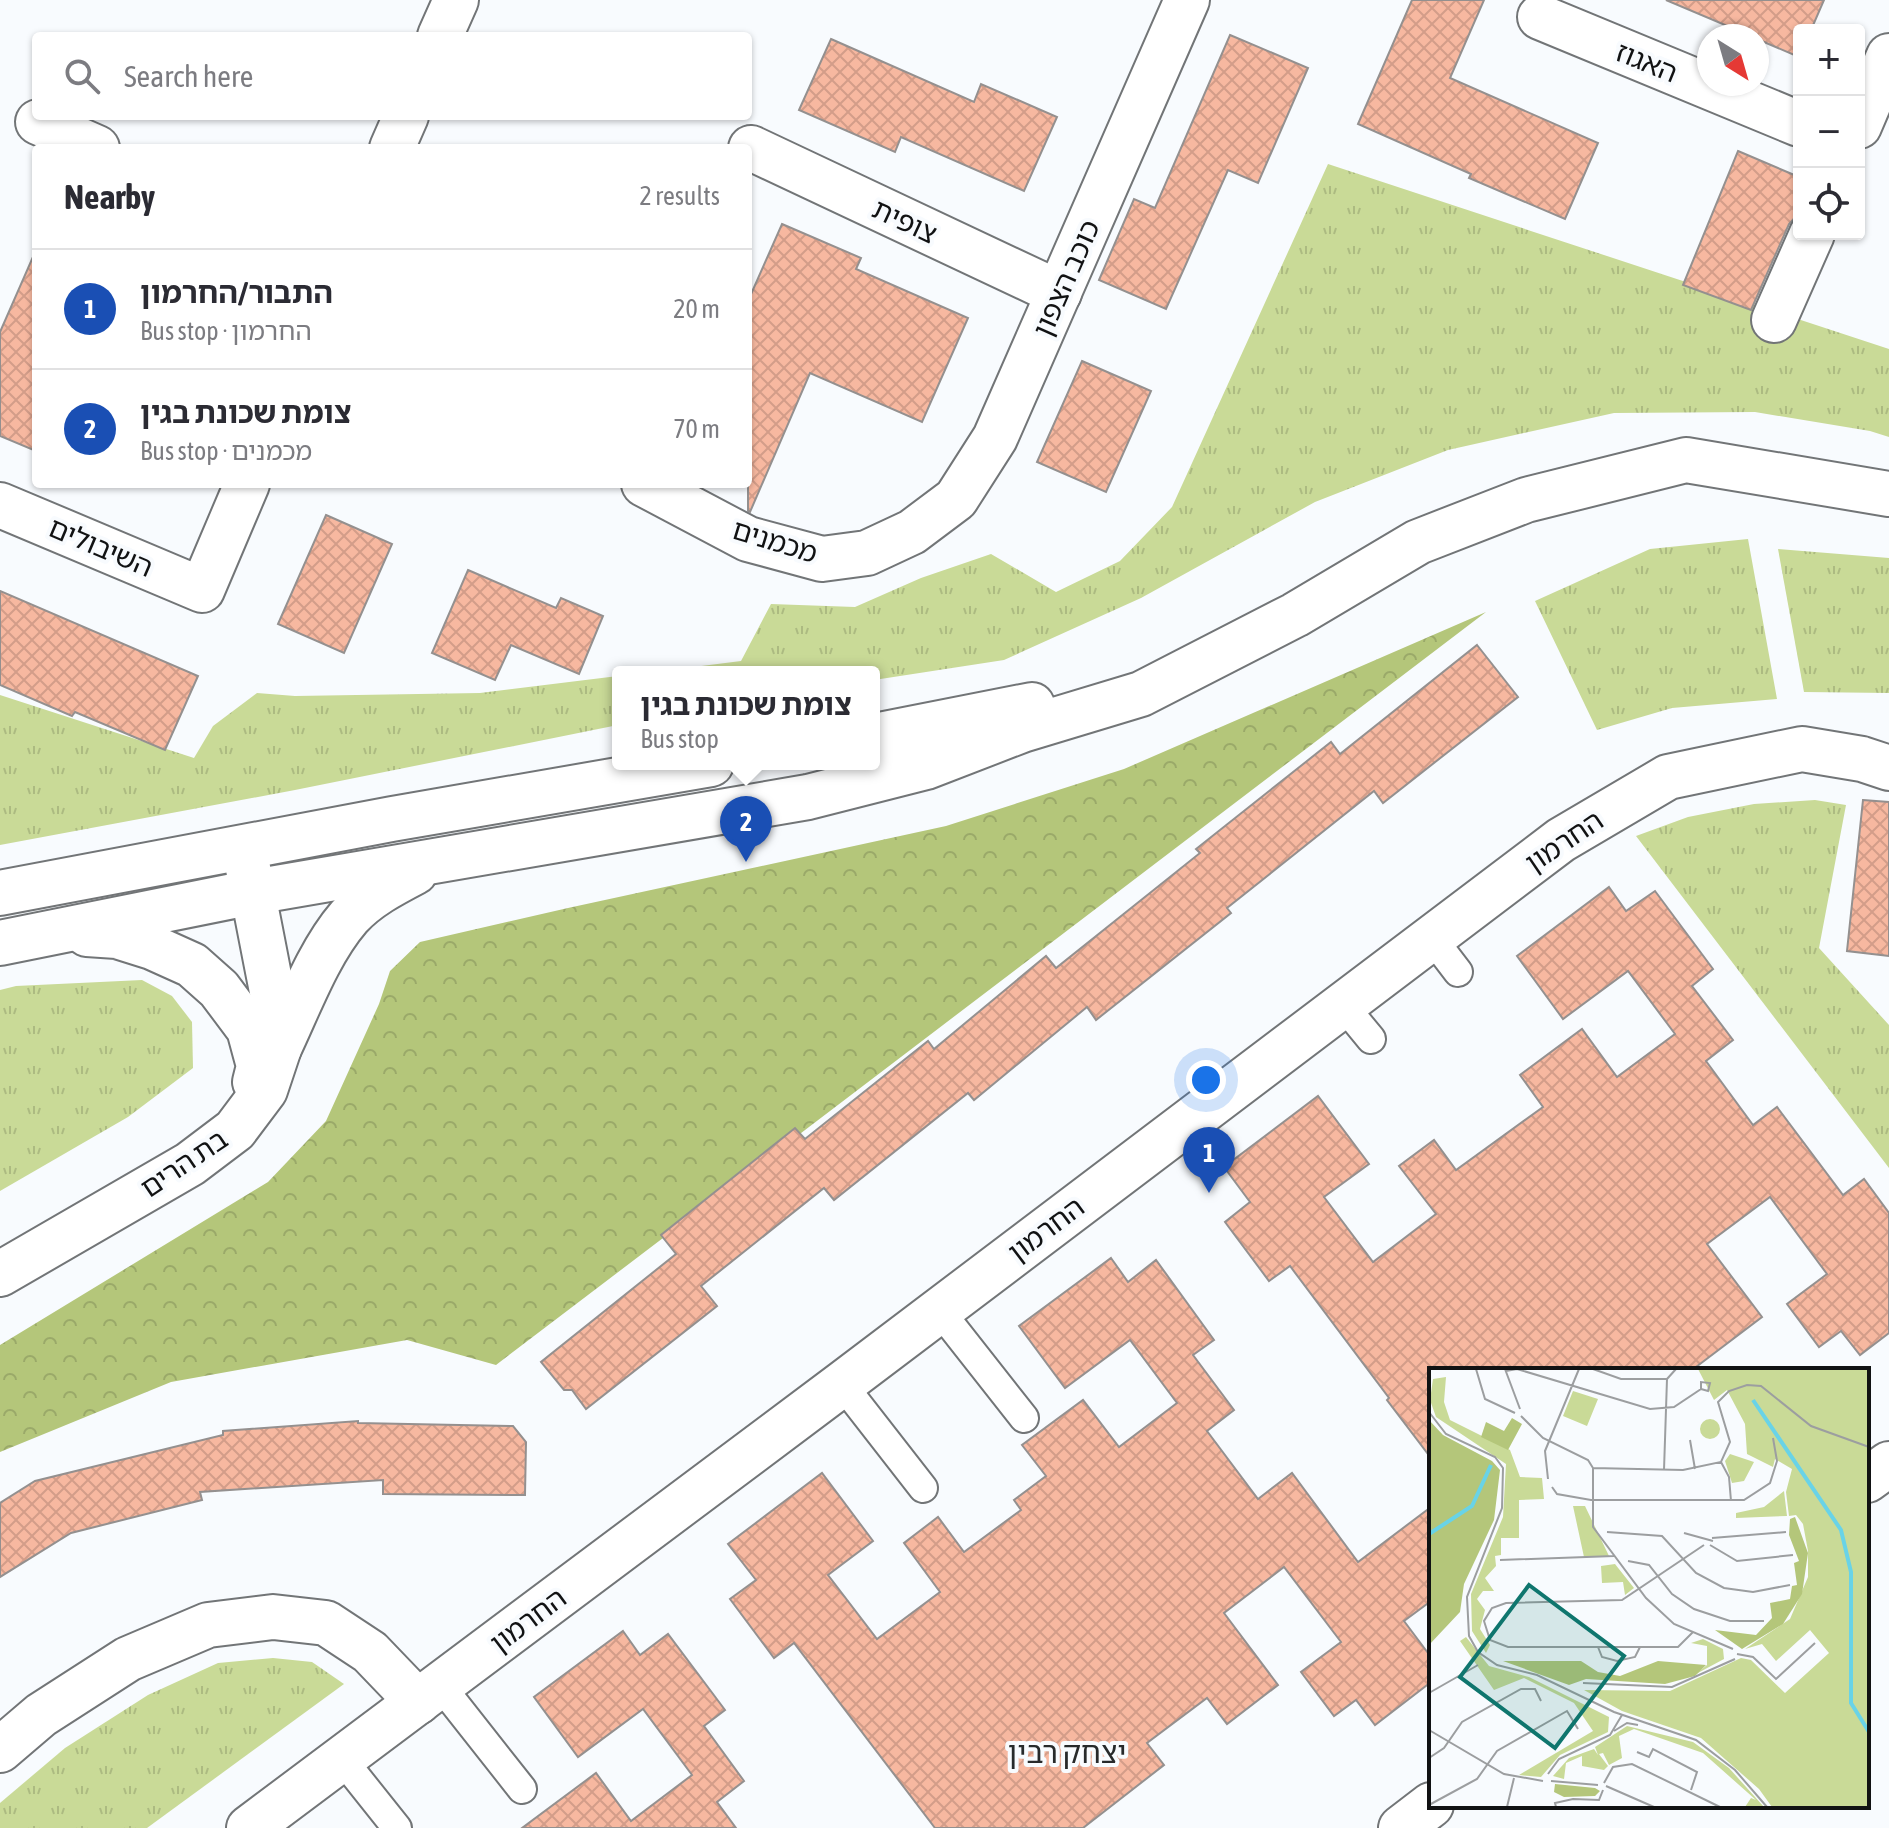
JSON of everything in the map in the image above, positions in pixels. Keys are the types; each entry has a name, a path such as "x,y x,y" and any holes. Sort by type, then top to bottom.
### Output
{"street":[{"path":"442,32 456,0"},
{"name":"כוכב הצפון","path":"912,532 956,499 995,438 1187,0"},
{"name":"האגוז","path":"1540,17 1793,122"},
{"path":"1865,112 1889,56"},
{"path":"394,144 404,120"},
{"path":"38,122 88,144"},
{"name":"צופית","path":"752,148 1059,293"},
{"path":"1774,320 1809,240"},
{"path":"0,943 253,892 808,797 926,767 1022,730 1141,694 1295,615 1418,542 1526,500 1686,460 1889,494"},
{"name":"השיבולים","path":"0,505 202,590 245,488"},
{"name":"מכמנים","path":"652,488 748,539 822,559 867,553 912,532"},
{"path":"880,735 1021,706 1141,694"},
{"name":"החרמון","path":"249,1828 1561,840 1668,777 1802,749 1862,759 1889,768"},
{"path":"0,893 392,819 676,770"},
{"name":"בת הרים","path":"0,1274 190,1164 235,1130 265,1090 279,1048 276,1012 244,847"},
{"path":"279,1048 327,949 350,916 384,888 441,859"},
{"path":"49,933 117,936 140,943 192,965 219,989 249,1029 259,1066 249,1112"},
{"path":"1869,1479 1889,1464"},
{"path":"0,1750 41,1715 128,1659 208,1625 273,1617 326,1623 429,1694"},
{"path":"1401,1828 1429,1807"}],"lane":[{"path":"1432,938 1458,972"},
{"path":"1343,1005 1371,1039"},
{"path":"939,1310 1024,1418"},
{"path":"842,1384 923,1488"},
{"path":"429,1694 522,1789"},
{"path":"342,1759 397,1828"}],"green space":[{"path":"1328,164 1889,349 1889,437 1870,431 1755,412 1614,413 1448,450 1315,502 1141,598 1004,660 880,679 880,666 701,666 741,661 771,604 855,607 921,578 991,554 1056,592 1120,561 1172,507"},
{"path":"1748,539 1777,699 1672,708 1597,730 1535,601 1650,549"},
{"path":"1778,549 1889,558 1889,693 1804,692"},
{"path":"1486,612 496,1365 407,1340 171,1382 0,1452 0,1345 268,1182 326,1121 379,1004 390,971 420,942 946,826 1124,769"},
{"path":"612,677 612,726 0,845 0,695 194,758 213,726 257,693 295,696 480,693"},
{"path":"1815,800 1846,805 1819,948 1889,1025 1889,1168 1636,836 1688,817 1754,804"},
{"path":"142,980 172,996 192,1022 193,1068 128,1117 0,1191 0,990 16,986"},
{"path":"273,1658 312,1662 344,1684 147,1828 0,1828 0,1803 65,1748 148,1695 218,1663"}],"building":[{"path":"1412,0 1484,0 1450,78 1598,143 1565,219 1469,178 1471,174 1358,124"},
{"path":"1666,0 1824,0 1814,24 1793,24 1793,54 1769,44 1769,24 1723,24"},
{"path":"1230,35 1308,68 1258,183 1228,170 1166,309 1099,280 1134,199 1155,208"},
{"path":"831,39 974,102 981,84 1057,117 1024,191 901,137 895,152 799,110"},
{"path":"1738,151 1793,174 1793,220 1751,310 1683,285"},
{"path":"782,224 861,258 856,269 968,318 922,422 810,373 750,512 748,488 752,488 752,292"},
{"path":"32,259 32,449 0,436 0,332"},
{"path":"1082,361 1151,391 1106,492 1037,462"},
{"path":"326,515 392,544 344,653 278,624"},
{"path":"468,570 556,608 561,598 603,616 579,674 511,645 495,680 432,653"},
{"path":"0,591 198,676 165,750 75,712 72,716 0,685"},
{"path":"1477,645 1518,697 1383,803 1374,791 1227,908 1231,913 1096,1020 1087,1007 974,1100 968,1093 834,1200 824,1188 701,1286 717,1306 586,1409 572,1390 564,1390 541,1362 676,1254 661,1235 795,1128 805,1139 928,1041 934,1049 1046,956 1056,968 1200,853 1196,849 1331,742 1340,754"},
{"path":"1863,800 1889,802 1889,956 1847,951"},
{"path":"1609,887 1626,911 1655,891 1713,969 1692,986 1733,1040 1706,1061 1753,1125 1777,1107 1843,1195 1864,1179 1889,1213 1889,1333 1860,1355 1841,1331 1819,1347 1787,1304 1827,1274 1770,1197 1707,1244 1762,1317 1695,1368 1429,1368 1429,1455 1290,1266 1269,1281 1225,1222 1250,1202 1224,1167 1318,1096 1369,1164 1324,1197 1373,1262 1436,1214 1399,1166 1434,1140 1456,1170 1543,1107 1520,1075 1582,1029 1617,1077 1675,1034 1628,971 1563,1019 1517,956"},
{"path":"1111,1258 1128,1282 1156,1260 1214,1340 1193,1355 1234,1410 1207,1431 1258,1499 1292,1473 1358,1562 1429,1509 1429,1602 1404,1621 1429,1654 1429,1684 1375,1725 1356,1700 1334,1716 1301,1672 1341,1642 1284,1567 1224,1613 1278,1685 1227,1724 1207,1698 1147,1743 1164,1765 1083,1828 935,1828 794,1643 774,1658 730,1599 756,1580 728,1544 822,1473 873,1541 828,1575 877,1639 940,1592 904,1543 938,1517 964,1552 1021,1510 1014,1500 1046,1476 1022,1445 1083,1400 1119,1447 1177,1403 1130,1340 1065,1388 1019,1326"},
{"path":"358,1421 513,1426 526,1442 525,1495 383,1494 383,1480 200,1492 202,1500 71,1533 0,1577 0,1503 35,1481 223,1435 223,1431"},
{"path":"623,1631 640,1655 668,1634 725,1710 704,1726 744,1781 717,1802 736,1828 522,1828 596,1773 631,1821 692,1775 643,1709 578,1757 534,1697"}],"place":[{"name":"צומת שכונת בגין","path":"746,862"},
{"name":"התבור/החרמון","path":"1209,1193"}],"district":[{"name":"יצחק רבין","path":"1067,1753"}]}
